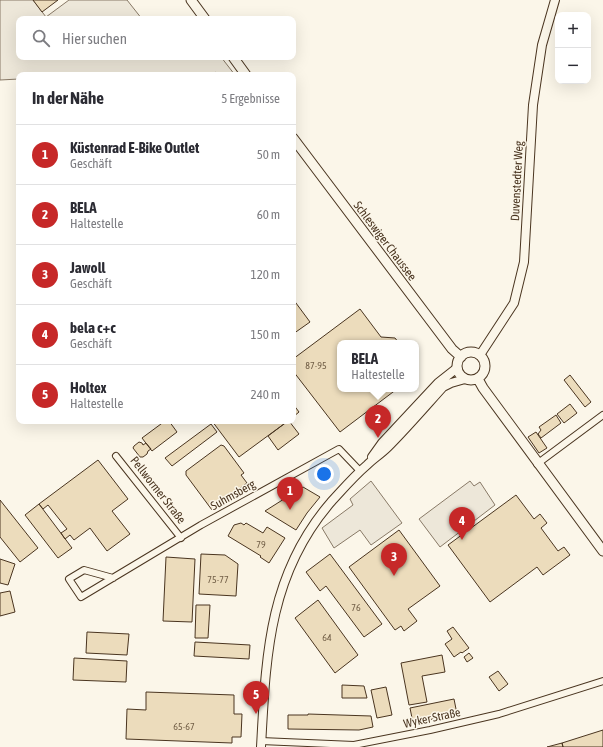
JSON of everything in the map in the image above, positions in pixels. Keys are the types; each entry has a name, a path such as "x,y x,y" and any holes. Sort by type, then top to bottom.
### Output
{"main road":[{"path":"191,0 203,16"},
{"path":"235,60 244,72"},
{"name":"Schleswiger Chaussee","path":"296,142 452,350 461,357"},
{"path":"469,352 480,355 486,366 483,374 478,379 465,379 459,374 457,368 458,361 461,357 469,352"},
{"path":"478,379 537,464 603,551"}],"street":[{"name":"Duvenstedter Weg","path":"480,355 514,303 524,262 533,105 542,45 555,0"},
{"path":"367,464 382,443 438,383 457,368"},
{"path":"261,744 270,634 277,603 287,575 299,549 330,503 360,471 386,449 443,387 465,379"},
{"path":"537,464 603,415"},
{"name":"Suhmsberg","path":"113,578 84,570 69,579 81,597 181,538 201,525 338,449 360,471"},
{"name":"Pellwormer Straße","path":"116,456 181,538"},
{"name":"Wyker Straße","path":"261,744 354,745 430,730 499,714 603,681"}],"shaded area":[{"path":"0,0 33,0 45,16 16,16 16,60 223,60 233,72 16,72 16,79 0,80"},
{"path":"69,0 127,0 140,16 47,16"},
{"path":"371,481 402,523 371,545 360,530 334,548 322,528 353,505 350,499"},
{"path":"470,481 474,486 480,482 495,505 440,547 419,519"}],"building":[{"path":"33,0 58,0 42,12"},
{"path":"296,303 310,322 296,332"},
{"path":"360,309 381,337 395,338 397,340 337,340 337,392 393,392 340,432 296,375 296,357"},
{"path":"570,375 591,402 585,407 564,380"},
{"path":"570,404 577,413 564,423 557,414"},
{"path":"556,415 561,423 541,438 538,434 541,430 539,427"},
{"path":"161,424 171,424 177,432 152,451 142,438"},
{"path":"211,424 217,432 172,466 165,458"},
{"path":"214,424 284,424 239,457"},
{"path":"284,424 291,424 299,434 278,450 268,436"},
{"path":"536,432 547,448 539,453 528,437"},
{"path":"139,442 143,445 146,443 151,449 143,457 140,457 133,448"},
{"path":"221,445 224,446 244,473 241,475 247,483 212,510 186,475 186,471"},
{"path":"98,460 128,499 112,511 130,534 107,551 90,528 74,540 70,535 65,539 61,533 67,529 48,505 43,509 39,504"},
{"path":"303,487 320,497 296,530 265,511"},
{"path":"516,495 534,519 540,514 547,523 541,528 558,551 564,547 570,555 543,575 537,567 490,602 448,545"},
{"path":"0,500 38,548 20,562 0,537"},
{"path":"39,504 72,548 58,558 25,515"},
{"path":"241,523 244,525 246,523 263,533 267,527 285,538 269,563 260,557 261,556 228,536 234,525"},
{"path":"399,530 440,586 408,609 417,621 404,631 401,626 395,630 349,567"},
{"path":"201,554 225,555 238,564 236,596 199,594"},
{"path":"330,554 382,624 364,637 326,586 320,591 306,572"},
{"path":"166,557 195,559 192,622 163,621"},
{"path":"0,559 15,564 8,585 0,583"},
{"path":"10,591 15,612 0,616 0,593"},
{"path":"318,600 358,655 335,673 295,618"},
{"path":"196,605 210,605 208,638 195,638"},
{"path":"453,627 469,648 454,657 445,644 452,639 447,631"},
{"path":"87,632 129,634 127,655 86,653"},
{"path":"195,642 250,645 249,659 194,656"},
{"path":"469,653 473,658 467,662 464,657"},
{"path":"442,655 445,672 422,676 427,702 409,705 401,663"},
{"path":"74,658 127,661 126,682 73,680"},
{"path":"498,671 508,684 499,691 489,677"},
{"path":"342,685 364,686 367,698 342,698"},
{"path":"386,687 392,715 377,718 371,690"},
{"path":"146,692 234,695 234,714 242,714 241,737 232,737 232,743 126,739 127,709 146,710"},
{"path":"454,699 457,714 413,723 410,708"},
{"path":"308,714 371,716 373,727 359,730 288,729 288,715"},
{"path":"603,730 603,747 563,747 562,743"},
{"path":"562,743 563,747 547,747"}],"place":[{"name":"BELA","path":"378,438"},
{"name":"Küstenrad E-Bike Outlet","path":"290,510"},
{"name":"bela c+c","path":"462,540"},
{"name":"Jawoll","path":"394,576"},
{"name":"Holtex","path":"256,714"}]}
